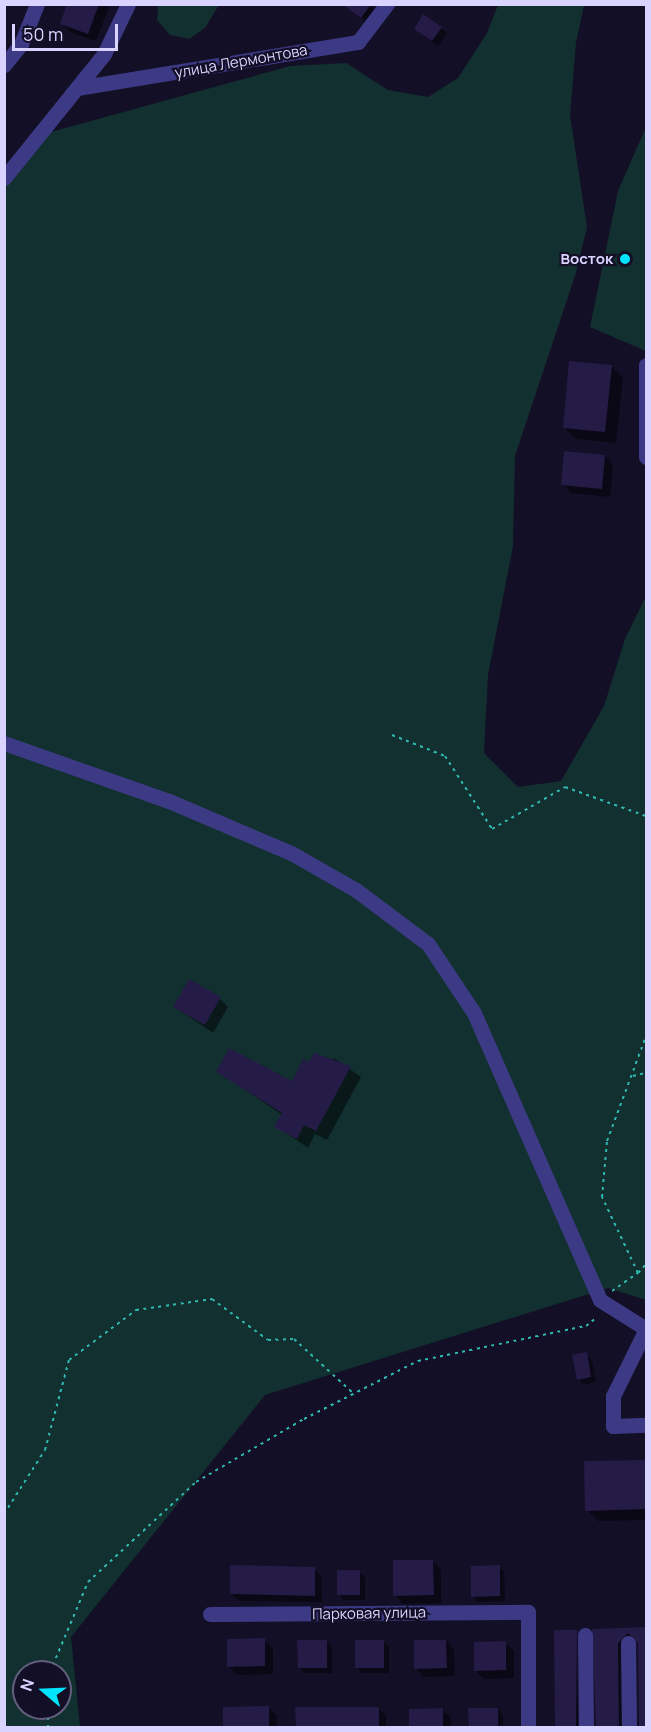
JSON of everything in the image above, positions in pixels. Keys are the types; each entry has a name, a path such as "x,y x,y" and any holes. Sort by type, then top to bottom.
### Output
{"street":[{"path":"4,65 21,44 37,4"},
{"path":"4,178 104,54 128,4"},
{"name":"улица Лермонтова","path":"76,88 358,42 387,4"},
{"path":"646,366 646,457"},
{"path":"4,743 169,801 293,854 356,890 428,945 474,1013 604,1303 646,1329 613,1396 613,1426 646,1425"},
{"name":"Парковая улица","path":"210,1614 528,1611 528,1728"},
{"path":"585,1635 586,1728"},
{"path":"628,1643 628,1728"}],"path":[{"path":"392,735 445,756 492,830 565,787 646,816"},
{"path":"638,1273 602,1197 607,1142 646,1036"},
{"path":"633,1076 646,1073"},
{"path":"55,1660 88,1582 188,1490 354,1394 418,1361 586,1326 604,1303 646,1264"},
{"path":"4,1514 45,1450 69,1360 136,1310 212,1299 268,1340 294,1339 354,1394"}],"green space":[{"path":"158,4 219,5 205,28 189,39 170,35 157,20"},
{"path":"498,5 584,5 576,43 570,115 587,227 576,273 515,456 513,546 488,675 484,753 518,787 561,781 604,706 625,639 646,596 646,1300 608,1288 265,1395 71,1637 80,1727 5,1728 5,183 40,135 290,66 346,63 388,90 428,97 458,78 487,33"},
{"name":"Восток","path":"646,127 646,351 590,327 618,191"}],"building":[{"path":"67,4 99,4 88,34 60,24"},
{"path":"342,4 371,4 361,18"},
{"path":"423,14 442,27 432,41 414,29"},
{"path":"569,361 612,365 605,432 563,428"},
{"path":"564,451 605,455 602,489 561,485"},
{"path":"189,979 221,997 205,1025 173,1007"},
{"path":"229,1048 292,1081 303,1059 309,1062 314,1053 351,1066 316,1131 304,1125 297,1139 274,1127 282,1113 216,1072"},
{"path":"587,1352 591,1377 577,1380 572,1355"},
{"path":"646,1460 646,1509 585,1511 584,1461"},
{"path":"393,1560 433,1560 434,1595 393,1596"},
{"path":"230,1565 315,1567 315,1596 230,1594"},
{"path":"500,1565 500,1596 471,1597 471,1566"},
{"path":"337,1570 360,1570 360,1595 337,1595"},
{"path":"646,1627 646,1728 639,1728 638,1643 628,1633 618,1643 619,1728 596,1728 592,1629"},
{"path":"554,1630 577,1630 576,1728 555,1728"},
{"path":"265,1638 265,1666 227,1667 227,1639"},
{"path":"297,1640 327,1640 327,1668 298,1668"},
{"path":"355,1640 384,1640 384,1668 355,1668"},
{"path":"414,1640 446,1640 447,1668 414,1669"},
{"path":"506,1641 506,1670 474,1671 474,1642"},
{"path":"269,1706 269,1728 223,1728 223,1707"},
{"path":"295,1707 379,1707 379,1728 296,1728"},
{"path":"443,1708 443,1728 409,1728 409,1709"},
{"path":"468,1708 498,1708 498,1728 469,1728"}],"place":[{"name":"Восток","path":"625,259"}]}
